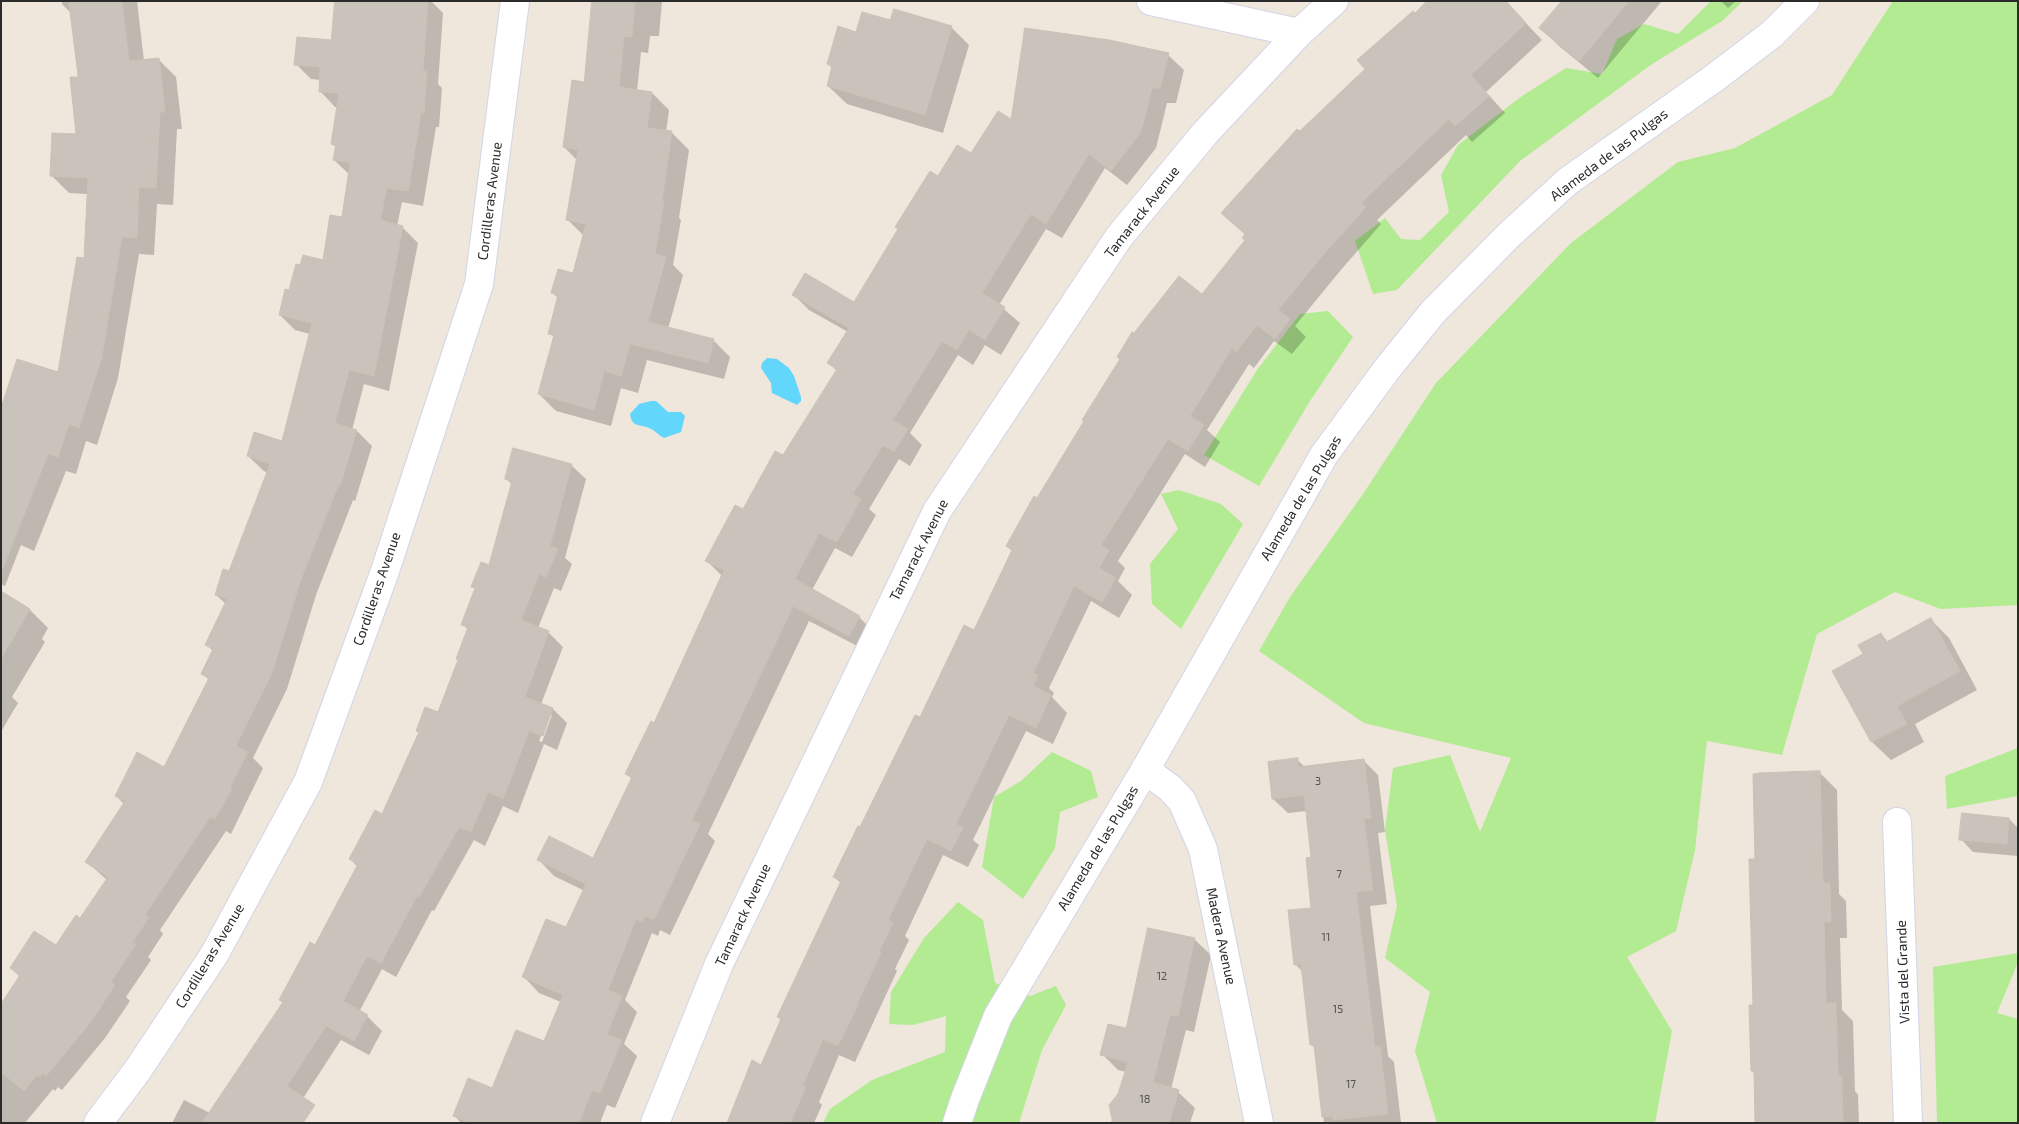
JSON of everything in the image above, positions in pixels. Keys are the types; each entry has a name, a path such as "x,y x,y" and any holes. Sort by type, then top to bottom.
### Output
{"street":[{"name":"Cordilleras Avenue","path":"98,1123 137,1071 214,955 308,782 384,571 479,284 515,1"},
{"path":"1151,1 1299,32"},
{"name":"Tamarack Avenue","path":"655,1123 719,964 937,511 1119,237 1206,132 1299,32 1334,1"},
{"name":"Alameda de las Pulgas","path":"957,1123 998,1016 1145,770 1324,455 1387,369 1433,312 1509,236 1568,181 1713,79 1772,34 1805,1"},
{"name":"Madera Avenue","path":"1145,770 1170,788 1182,800 1203,849 1258,1123"},
{"name":"Vista del Grande","path":"1897,822 1908,1123"}],"green space":[{"path":"1711,1 1743,1 1722,21 1652,64 1520,161 1397,290 1373,294 1355,241 1385,218 1401,239 1420,240 1449,212 1441,175 1458,145 1522,96 1566,68 1602,74 1617,39 1644,24 1678,34"},
{"path":"1893,1 2018,1 2018,605 1941,609 1895,592 1817,634 1782,755 1707,741 1695,850 1676,931 1627,957 1672,1031 1655,1123 1437,1123 1415,1051 1430,992 1385,958 1397,906 1385,830 1393,768 1450,755 1480,832 1511,758 1364,723 1259,651 1290,597 1363,494 1436,383 1571,243 1678,162 1735,148 1832,95"},
{"path":"1328,311 1353,337 1310,401 1259,486 1204,455 1257,370 1300,314"},
{"path":"1179,490 1221,504 1243,524 1181,629 1152,604 1150,564 1178,529 1161,494"},
{"path":"2018,748 2018,796 1947,809 1945,776"},
{"path":"1052,752 1091,771 1098,797 1060,812 1055,848 1023,899 982,867 994,797 1021,781"},
{"path":"958,902 983,920 995,983 1030,996 1056,986 1066,1005 1042,1050 1019,1123 823,1123 830,1109 872,1080 945,1052 946,1016 913,1025 889,1024 891,992 924,938"},
{"path":"2018,953 2018,962 1997,1013 2018,1019 2018,1123 1937,1123 1933,967"}],"water":[{"path":"767,358 777,359 789,368 794,376 801,397 801,401 797,405 772,393 771,383 761,368 762,363"},
{"path":"656,401 668,412 681,412 685,416 681,432 664,438 651,429 633,422 630,414 639,404"}],"building":[{"path":"69,1 122,1 129,61 159,58 165,112 160,112 156,188 139,187 137,238 122,237 101,360 79,428 69,424 58,457 48,454 3,568 1,568 1,408 17,359 58,372 77,257 84,258 88,178 50,176 52,133 76,134 70,77 78,77"},
{"path":"335,1 428,1 423,71 427,72 424,113 421,112 408,191 387,188 380,220 403,226 374,376 349,370 335,423 357,430 340,486 338,486 301,579 272,673 236,746 248,752 230,787 232,788 215,819 210,817 145,915 149,917 133,942 136,944 111,982 115,985 90,1023 46,1076 43,1073 39,1077 37,1075 24,1091 1,1072 1,1004 20,975 10,968 34,931 56,945 76,915 80,918 108,877 85,862 125,801 115,796 137,752 164,767 209,678 201,674 213,649 205,645 227,599 215,595 223,569 229,571 270,464 247,456 254,432 282,441 312,323 279,315 285,289 289,290 296,264 300,265 303,255 323,260 330,215 342,217 350,163 333,160 336,145 331,144 339,93 319,92 320,67 294,65 297,37 331,40"},
{"path":"592,1 635,1 632,37 624,36 619,87 652,92 647,128 672,131 662,201 664,201 655,254 666,257 648,322 714,339 708,363 630,344 621,376 604,371 594,410 538,394 554,335 548,334 558,295 551,293 558,269 573,273 586,224 566,220 578,150 563,147 572,80 584,82"},
{"path":"1427,1 1506,1 1526,23 1471,75 1489,96 1455,126 1449,119 1361,203 1366,207 1323,255 1278,310 1290,319 1275,339 1257,325 1236,352 1232,348 1190,416 1204,425 1188,451 1168,439 1101,545 1109,550 1099,568 1116,578 1102,602 1074,586 1033,673 1038,675 1033,686 1051,695 1036,728 1009,715 956,824 963,828 951,851 927,839 888,920 893,923 858,1005 838,1046 823,1039 803,1085 806,1087 790,1123 727,1123 752,1060 761,1065 781,1019 777,1017 841,881 833,877 858,826 860,827 915,715 920,717 964,625 974,630 1012,550 1006,546 1034,496 1037,498 1084,421 1082,420 1120,359 1117,357 1132,332 1134,333 1179,276 1202,294 1245,240 1242,238 1245,234 1221,213 1297,129 1300,131 1365,69 1357,60"},
{"path":"1562,1 1629,1 1579,61 1539,28"},
{"path":"894,9 952,26 925,115 827,86 832,66 827,64 838,26 856,32 862,12 890,20"},
{"path":"1025,28 1109,40 1169,53 1160,88 1152,88 1141,132 1111,171 1089,154 1046,224 1031,214 982,293 1005,307 985,340 969,330 957,350 942,341 893,420 908,429 894,452 883,445 853,494 861,499 837,542 819,533 795,579 860,616 849,636 793,606 692,820 700,824 654,920 645,916 642,922 636,919 608,990 622,996 607,1034 622,1040 600,1093 592,1090 579,1123 470,1123 453,1116 468,1078 492,1088 516,1030 544,1041 563,995 522,977 546,919 566,927 586,884 537,860 549,836 593,858 632,777 625,774 651,721 654,723 724,570 705,561 735,505 743,509 775,451 783,455 837,369 827,363 849,328 792,295 805,273 854,302 898,229 895,227 930,171 938,176 957,145 971,153 998,111 1011,119"},
{"path":"513,448 572,464 550,546 558,549 546,577 539,574 521,620 549,631 525,697 553,708 543,736 529,731 503,799 488,792 471,832 459,827 419,897 417,896 381,963 367,956 343,1001 368,1015 354,1041 326,1026 287,1086 315,1105 303,1123 202,1123 283,1002 279,1000 310,942 315,945 358,864 349,859 375,810 382,814 419,732 416,731 425,707 438,712 458,660 456,659 468,627 461,625 475,588 471,587 481,562 489,565 512,481 505,479"},
{"path":"1,591 30,609 1,659"},
{"path":"1931,618 1960,671 1897,706 1907,724 1871,742 1832,671 1863,654 1858,645 1881,633 1886,642"},
{"path":"1298,758 1298,767 1364,759 1371,818 1364,819 1373,890 1356,892 1375,1047 1380,1046 1388,1114 1333,1120 1333,1116 1322,1117 1314,1045 1310,1045 1301,964 1294,965 1288,910 1311,908 1306,858 1311,857 1304,795 1272,799 1268,762"},
{"path":"1820,771 1823,883 1830,883 1831,922 1824,922 1826,1003 1836,1003 1838,1076 1842,1076 1843,1123 1755,1123 1754,1071 1751,1071 1749,1005 1753,1005 1749,859 1755,859 1753,774"},
{"path":"1962,813 2009,818 2007,844 1959,840"},
{"path":"1148,928 1195,938 1178,1016 1170,1015 1153,1082 1179,1090 1169,1123 1113,1123 1109,1105 1118,1094 1128,1062 1100,1055 1108,1024 1126,1028"}]}
